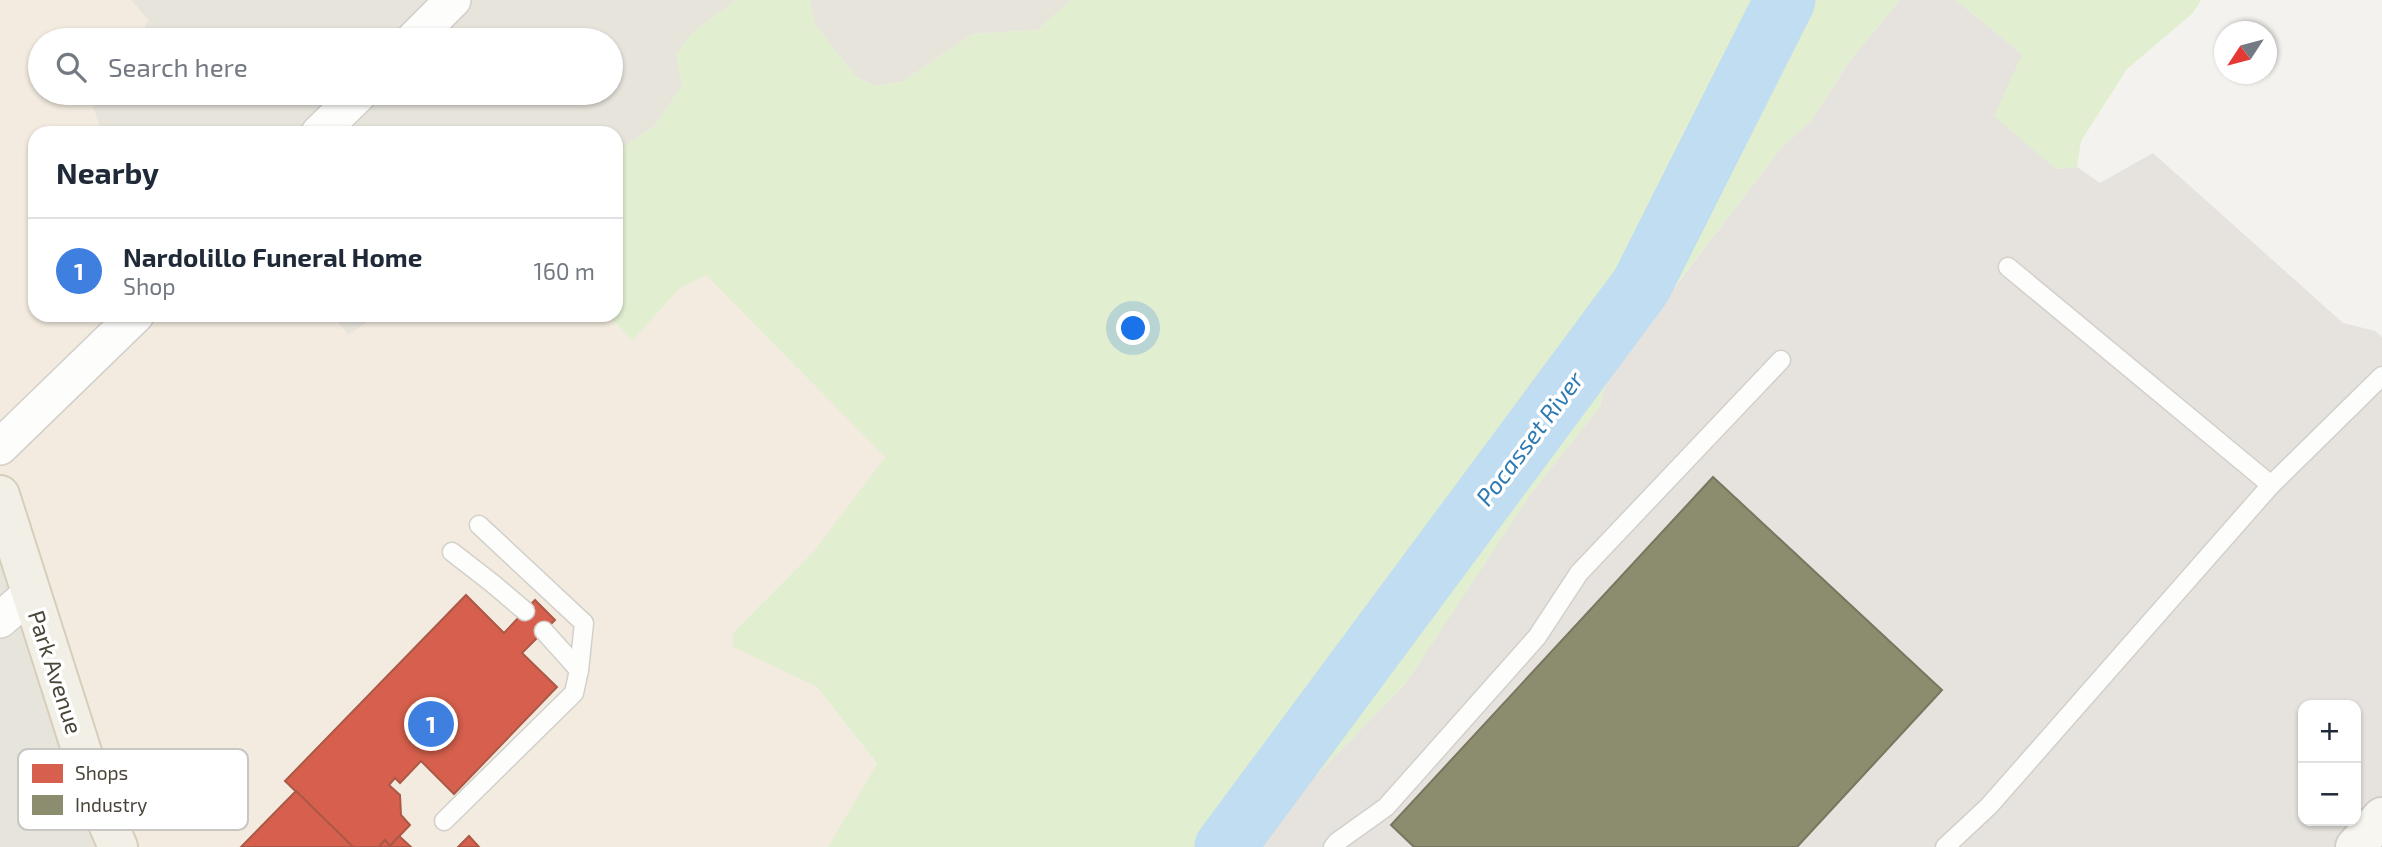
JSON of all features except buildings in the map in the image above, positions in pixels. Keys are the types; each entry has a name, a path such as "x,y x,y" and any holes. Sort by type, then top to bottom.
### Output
{"main road":[{"name":"Park Avenue","path":"0,495 81,749"},
{"path":"2355,847 2382,817"},
{"name":"Park Avenue","path":"111,830 118,847"}],"street":[{"path":"425,28 453,0"},
{"path":"327,126 348,105"},
{"path":"0,447 129,322"},
{"path":"0,620 30,594"}],"lane":[{"path":"2008,267 2271,485"},
{"path":"1333,847 1386,807 1538,637 1579,573 1781,359"},
{"path":"1945,847 1989,806 2271,485 2382,376"},
{"path":"444,821 575,693 579,670 584,623 479,525"},
{"path":"452,552 524,611"},
{"path":"544,631 579,670"}],"shaded area":[{"path":"0,0 131,0 148,20 144,28 28,28 28,105 92,105 100,126 28,126 28,322 338,322 348,335 368,322 614,322 633,340 679,289 706,275 885,457 814,551 733,633 732,645 816,686 877,765 828,847 114,847 108,830 248,830 248,749 80,749 0,514"},
{"path":"131,0 736,0 691,34 682,86 655,126 623,147 623,126 100,126 92,105 623,105 623,28 144,28 148,20"},
{"path":"809,0 1071,0 1038,30 973,34 902,82 874,86 855,76 815,25"},
{"path":"1900,0 1956,0 2022,54 2056,169 2077,167 2100,183 2153,153 2343,323 2375,331 2382,337 2382,819 2356,847 1247,847 1405,684 1532,492 1600,407 1608,374 1782,147 1812,120 1848,63"},
{"path":"338,322 368,322 348,335"},
{"path":"0,514 80,749 18,749 18,830 108,830 114,847 0,847"}],"green space":[{"path":"736,0 809,0 815,25 855,76 874,86 902,82 973,34 1038,30 1071,0 1900,0 1848,63 1812,120 1782,147 1608,373 1600,407 1532,492 1405,684 1247,847 828,847 877,764 817,687 732,646 733,633 814,551 885,457 706,275 679,289 633,340 614,322 623,322 623,147 655,126 682,86 676,55 691,34"},
{"path":"1956,0 2201,0 2193,13 2127,69 2081,141 2077,167 2056,169 1994,116 2022,54"}],"waterway":[{"name":"Pocasset River","path":"1225,847 1641,286 1785,0"}],"place":[{"name":"Nardolillo Funeral Home","path":"431,724"}]}
